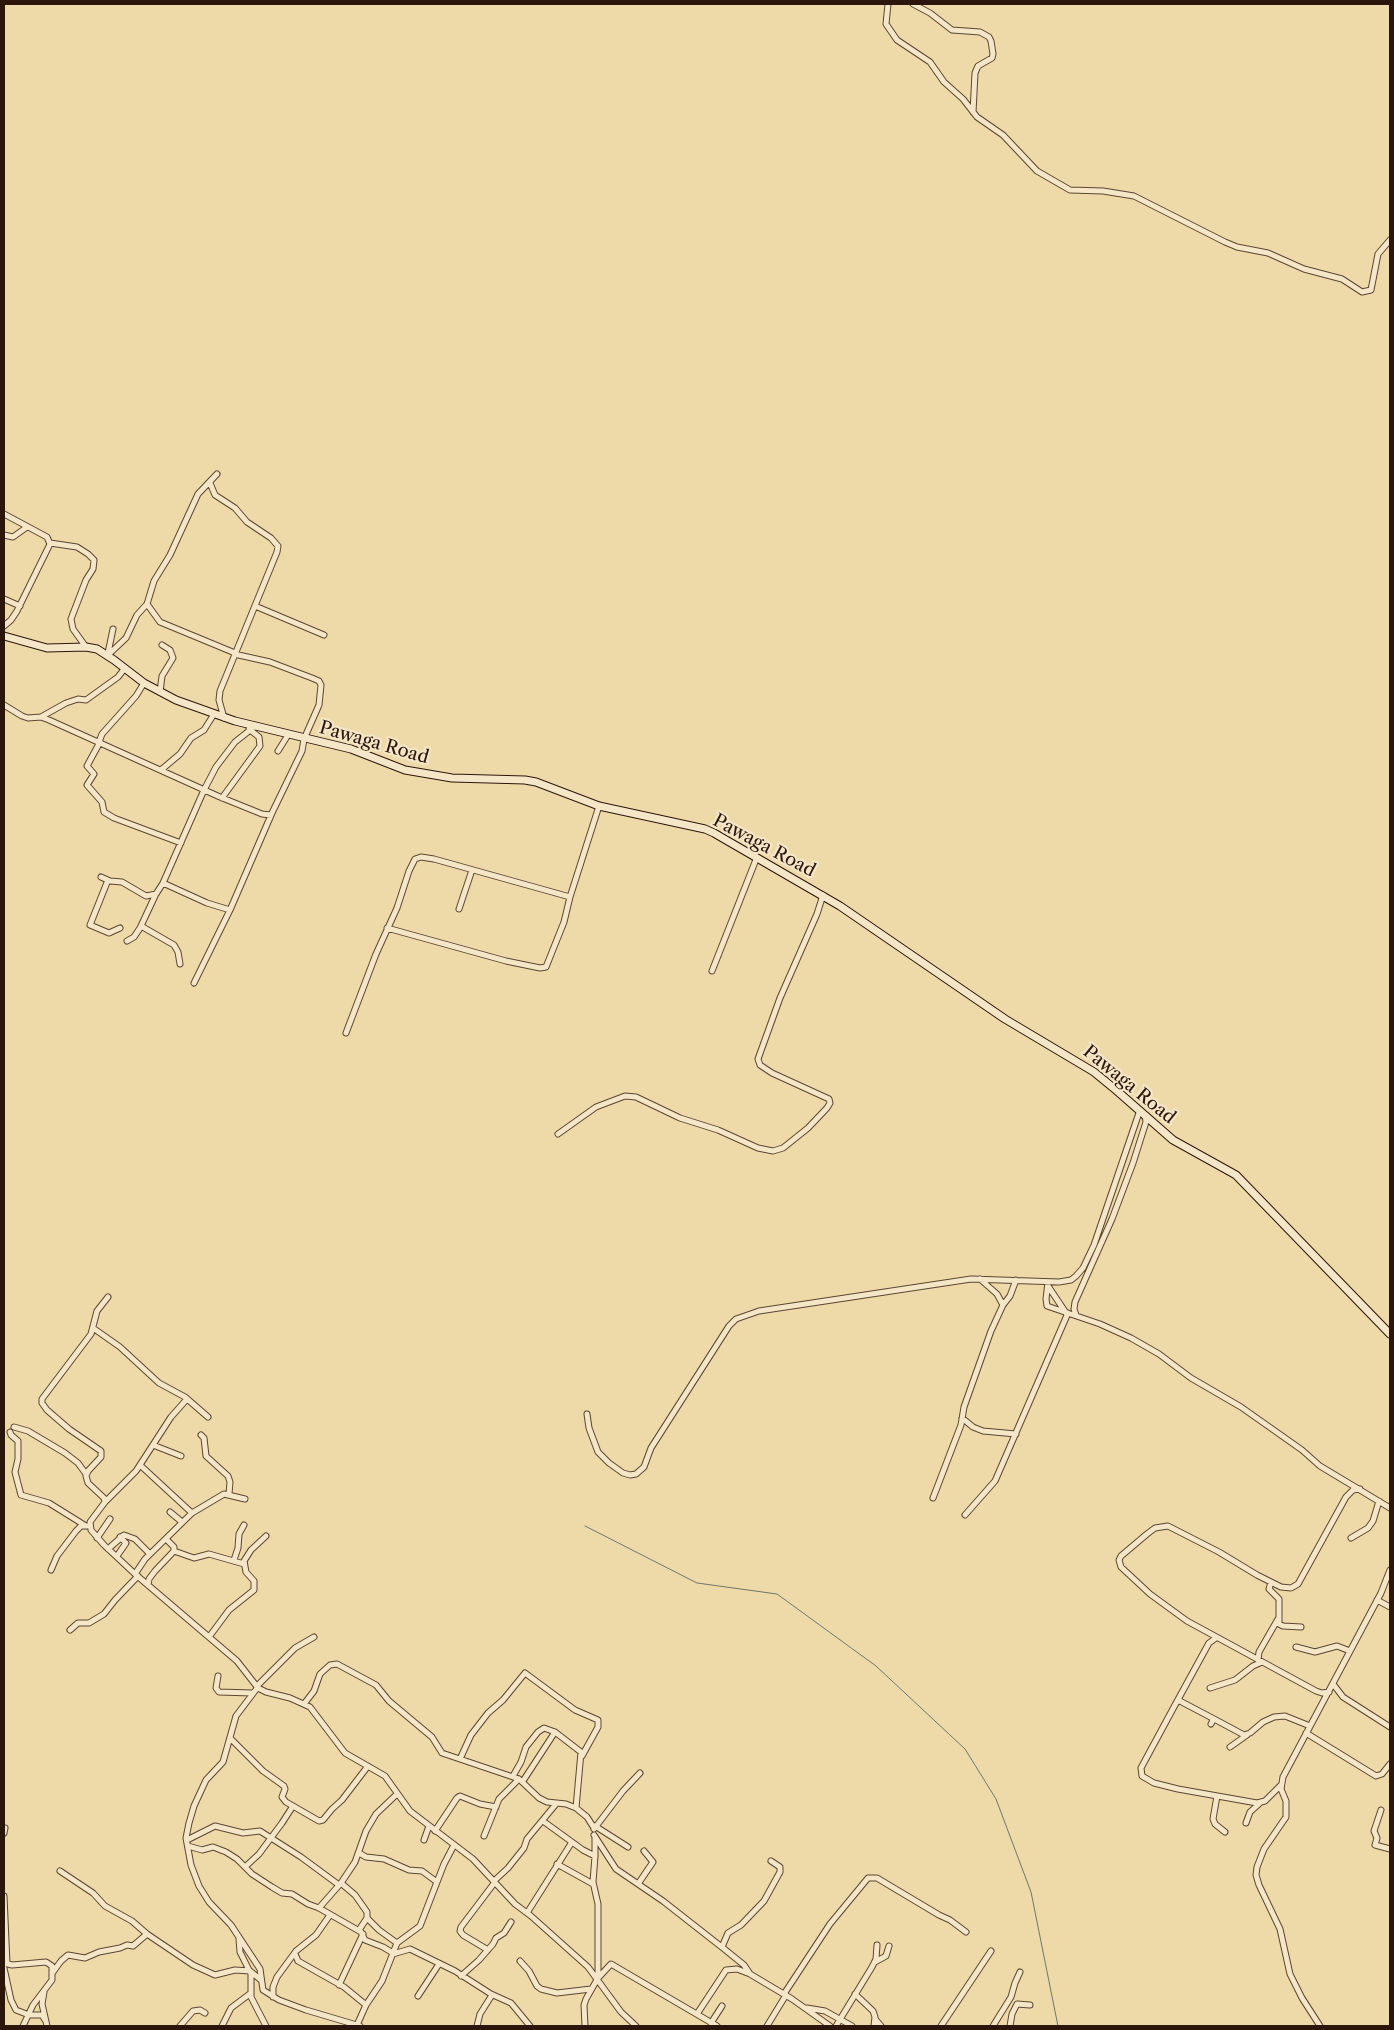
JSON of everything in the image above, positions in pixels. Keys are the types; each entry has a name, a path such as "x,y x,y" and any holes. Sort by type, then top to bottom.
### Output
{"main road":[{"name":"Pawaga Road","path":"4,636 47,648 86,647 108,655 144,683 160,692 224,718 252,728 334,744 404,770 452,778 496,778 531,781 599,806 705,829 823,895 1005,1019 1094,1072 1174,1140 1243,1180 1298,1240 1390,1334"}],"street":[{"path":"888,4 886,19 888,29 908,48 930,62 944,82 963,99 977,117 1008,140 1014,149 1037,171 1070,190 1103,191 1134,196 1225,242 1268,253 1304,269 1338,277 1362,292 1371,290 1378,254 1390,240"},
{"path":"912,4 930,13 952,30 980,32 991,41 992,58 978,66 975,73 973,112"},
{"path":"108,655 126,638 135,619 147,604 154,581 170,555 199,493 217,474"},
{"path":"210,483 215,495 235,508 247,522 271,538 278,546 219,695 224,718"},
{"path":"4,626 11,620 20,606 50,543 47,537 5,517"},
{"path":"4,535 13,537 26,527"},
{"path":"50,543 77,547 94,560 93,569 86,580 71,620 73,630 86,647"},
{"path":"4,599 20,606"},
{"path":"147,604 164,625 182,630 235,654 270,662 320,682 321,685 319,705 304,739 302,751 272,813 230,910 194,983"},
{"path":"254,606 324,634"},
{"path":"108,655 113,629"},
{"path":"160,692 162,676 173,658 170,650 162,645"},
{"path":"4,705 28,718 41,717 66,703 86,700 118,677 125,668"},
{"path":"144,683 136,696 102,734 87,766 94,775 87,784 102,802 104,812 114,818 181,843"},
{"path":"161,770 180,754 192,738 204,730 214,714"},
{"path":"41,717 222,798 262,814 272,813"},
{"path":"127,942 134,937 141,926 163,883 204,790 220,761 235,742 252,728 259,737 260,746 222,798"},
{"path":"278,751 288,735"},
{"path":"387,928 506,961 543,968 548,964 564,922 599,806"},
{"path":"346,1033 387,928 397,908 411,865 415,859 421,857 434,859 570,897"},
{"path":"712,971 757,857"},
{"path":"459,909 472,870"},
{"path":"101,877 122,882 146,896 155,896"},
{"path":"108,880 90,925 106,933 120,928"},
{"path":"163,883 208,903 230,910"},
{"path":"558,1134 596,1107 620,1097 630,1096 680,1118 718,1130 758,1148 773,1151 783,1148 808,1128 827,1108 830,1102 829,1099 772,1073 760,1066 758,1059 780,998 817,914 823,895"},
{"path":"141,926 174,945 178,952 180,964"},
{"path":"587,1414 593,1438 602,1456 623,1473 636,1474 644,1467 651,1448 729,1326 736,1319 759,1311 980,1279 1016,1280 1048,1284 1071,1280 1083,1268 1094,1245 1142,1113"},
{"path":"1076,1315 1074,1309 1075,1302 1112,1218 1133,1163 1146,1122 1142,1113"},
{"path":"980,1279 992,1289 1003,1305"},
{"path":"933,1498 991,1331 1003,1305 1010,1296 1016,1280"},
{"path":"1048,1284 1067,1313"},
{"path":"1048,1284 1047,1306 1076,1315 1131,1338 1158,1354 1191,1378 1241,1407 1302,1450 1320,1466 1390,1508"},
{"path":"86,1474 101,1457 100,1451 56,1418 42,1403 44,1394 91,1334 97,1311 108,1297"},
{"path":"965,1515 996,1481 1067,1313"},
{"path":"93,1328 120,1347 159,1383 187,1399 208,1417"},
{"path":"88,1526 105,1502 128,1480 140,1465 171,1417 187,1399"},
{"path":"962,1418 973,1427 983,1431 1016,1434"},
{"path":"105,1502 104,1498 88,1482 86,1474 78,1463 65,1453 28,1432 12,1430 11,1435 18,1441 18,1459 15,1472 21,1495 49,1504 88,1526 97,1538 136,1575 237,1660 257,1687 266,1692 290,1698 304,1704 315,1713 345,1753 385,1776 410,1811 473,1858 515,1904 569,1949 598,1978 621,2012 636,2026"},
{"path":"201,1435 204,1440 206,1456 228,1476 230,1482 229,1494"},
{"path":"153,1446 181,1456"},
{"path":"140,1465 192,1513"},
{"path":"1329,1692 1322,1693 1316,1691 1187,1621 1150,1594 1121,1567 1119,1560 1121,1556 1156,1528 1168,1526 1219,1552 1271,1582 1287,1589 1295,1587 1346,1497 1354,1490 1360,1489"},
{"path":"70,1630 78,1623 89,1623 104,1614 136,1575 140,1565 192,1513 224,1494 245,1499"},
{"path":"1351,1538 1368,1528 1373,1521 1379,1501"},
{"path":"170,1512 182,1522"},
{"path":"97,1538 110,1518"},
{"path":"234,1560 238,1548 239,1534 244,1524"},
{"path":"51,1570 57,1556 76,1531 82,1526 88,1526"},
{"path":"108,1549 124,1535 132,1537 150,1554"},
{"path":"209,1637 229,1610 254,1590 254,1581 246,1572 244,1564 251,1550 266,1536"},
{"path":"117,1556 125,1545 125,1542 120,1538"},
{"path":"166,1539 174,1547 174,1551"},
{"path":"174,1551 194,1558 209,1554 244,1564"},
{"path":"148,1585 149,1579 155,1571 174,1551"},
{"path":"1320,2026 1302,1998 1290,1974 1280,1929 1256,1875 1258,1863 1264,1849 1286,1816 1286,1801 1281,1789 1283,1776 1377,1600 1390,1570"},
{"path":"1271,1582 1269,1589 1279,1599 1279,1619 1281,1625 1301,1627"},
{"path":"1377,1600 1390,1607"},
{"path":"1260,1661 1260,1652 1279,1619"},
{"path":"314,1637 295,1648 257,1687 236,1716 223,1762 206,1780 198,1795 189,1821 187,1843 199,1886 209,1902 231,1925 260,1970 262,1989 274,1997 323,2016 359,2026 366,2005 379,1986 397,1943 420,1926 454,1844"},
{"path":"1216,1638 1209,1643 1141,1768 1142,1776 1154,1783 1260,1803"},
{"path":"1296,1647 1315,1652 1337,1646 1350,1651"},
{"path":"1210,1688 1236,1680 1260,1661"},
{"path":"304,1704 314,1691 320,1674 330,1664 338,1664 376,1685 389,1701 432,1738 442,1753 518,1779 541,1800 556,1804 566,1804 576,1808 595,1827 628,1847"},
{"path":"460,1759 470,1735 525,1673 575,1710 598,1720 598,1727 582,1756 576,1808"},
{"path":"218,1676 216,1688 219,1692 252,1693"},
{"path":"1333,1684 1343,1697 1390,1727"},
{"path":"1178,1700 1240,1733 1247,1734"},
{"path":"1230,1747 1255,1730 1263,1722 1274,1717 1285,1716 1310,1726"},
{"path":"1211,1724 1216,1720"},
{"path":"518,1779 526,1747 538,1732 544,1728 555,1732 579,1748 582,1756"},
{"path":"484,1836 502,1795 518,1779 555,1732"},
{"path":"1306,1733 1375,1775 1382,1774 1390,1765"},
{"path":"230,1738 262,1771 284,1786 285,1789 282,1797 292,1806 317,1821 321,1821 342,1800 368,1766"},
{"path":"598,1978 598,1904 593,1884 596,1856 595,1827 623,1791 640,1773"},
{"path":"1246,1823 1250,1812 1282,1785"},
{"path":"319,1908 340,1884 359,1854 366,1831 376,1814 397,1794"},
{"path":"435,1831 458,1797 461,1796 496,1808"},
{"path":"1217,1796 1213,1819 1215,1824 1225,1832"},
{"path":"488,1950 463,1935 460,1931 461,1927 494,1882 524,1848 527,1839 556,1804"},
{"path":"246,1867 271,1838 292,1806"},
{"path":"1381,1810 1374,1831 1377,1838 1375,1845 1390,1849"},
{"path":"542,1821 583,1850 596,1856"},
{"path":"187,1843 215,1826 242,1833 260,1831 355,1894 367,1912 367,1918 339,1984"},
{"path":"424,1840 430,1826"},
{"path":"594,1835 614,1867 722,1947 744,1965 750,1974"},
{"path":"528,1913 572,1842"},
{"path":"187,1843 198,1850 211,1847 225,1851 237,1859 252,1874 272,1887 282,1893 292,1894 308,1904 319,1908 361,1932 365,1940 393,1953 410,1949 439,1964 492,1995 511,2003 530,2026"},
{"path":"638,1884 653,1862 644,1851"},
{"path":"359,1854 389,1861 409,1870 420,1870 437,1882"},
{"path":"722,1947 728,1933 740,1925 764,1901 780,1872 780,1867 771,1861"},
{"path":"557,1864 593,1884"},
{"path":"60,1871 93,1893 105,1906 132,1921 147,1934 193,1965 215,1975 236,1970 250,1972 261,1980"},
{"path":"768,2026 785,1995 830,1924 868,1878 877,1878 938,1915 950,1920 966,1932"},
{"path":"4,1896 6,1981 14,2005 19,2011 29,2015 42,2015 45,2020"},
{"path":"274,1997 273,1987 275,1979 294,1954 316,1935 330,1916"},
{"path":"367,1918 379,1930 397,1943"},
{"path":"461,1976 488,1950 496,1938 504,1933 511,1922"},
{"path":"53,1973 61,1961 68,1955 86,1958 98,1952 118,1949 127,1945 133,1946 147,1934"},
{"path":"239,1939 240,1952 250,1972 251,1993 254,2003 266,2026"},
{"path":"836,2026 874,1962 877,1945"},
{"path":"874,1962 886,1956 889,1946"},
{"path":"942,2026 991,1950"},
{"path":"294,1954 298,1960 339,1984 366,2005"},
{"path":"5,1965 46,1962 52,1964 52,1980 38,1997 23,2026"},
{"path":"520,1962 530,1971 537,1986 541,1989 557,1993 591,1989"},
{"path":"418,1996 439,1964"},
{"path":"584,2025 584,2003 598,1978 611,1964 679,2006 697,2014 716,2026"},
{"path":"697,2014 724,1972 729,1969 737,1969 750,1974 785,1995 830,2026"},
{"path":"993,2026 1011,1997 1020,1972"},
{"path":"44,1991 42,2004 47,2026"},
{"path":"222,2026 231,2008 251,1993"},
{"path":"855,1994 872,2011 875,2019 882,2026"},
{"path":"477,2026 480,2014 492,1995"},
{"path":"1010,2026 1012,2014 1017,2004 1030,2004"},
{"path":"710,2022 722,2006"},
{"path":"804,2007 825,2011 852,2026"},
{"path":"182,2026 194,2011 200,2010 205,2013"},
{"path":"874,2026 875,2019"}],"waterway":[{"path":"585,1526 697,1583 777,1594 876,1666 965,1749 996,1799 1031,1892 1058,2026"}]}
